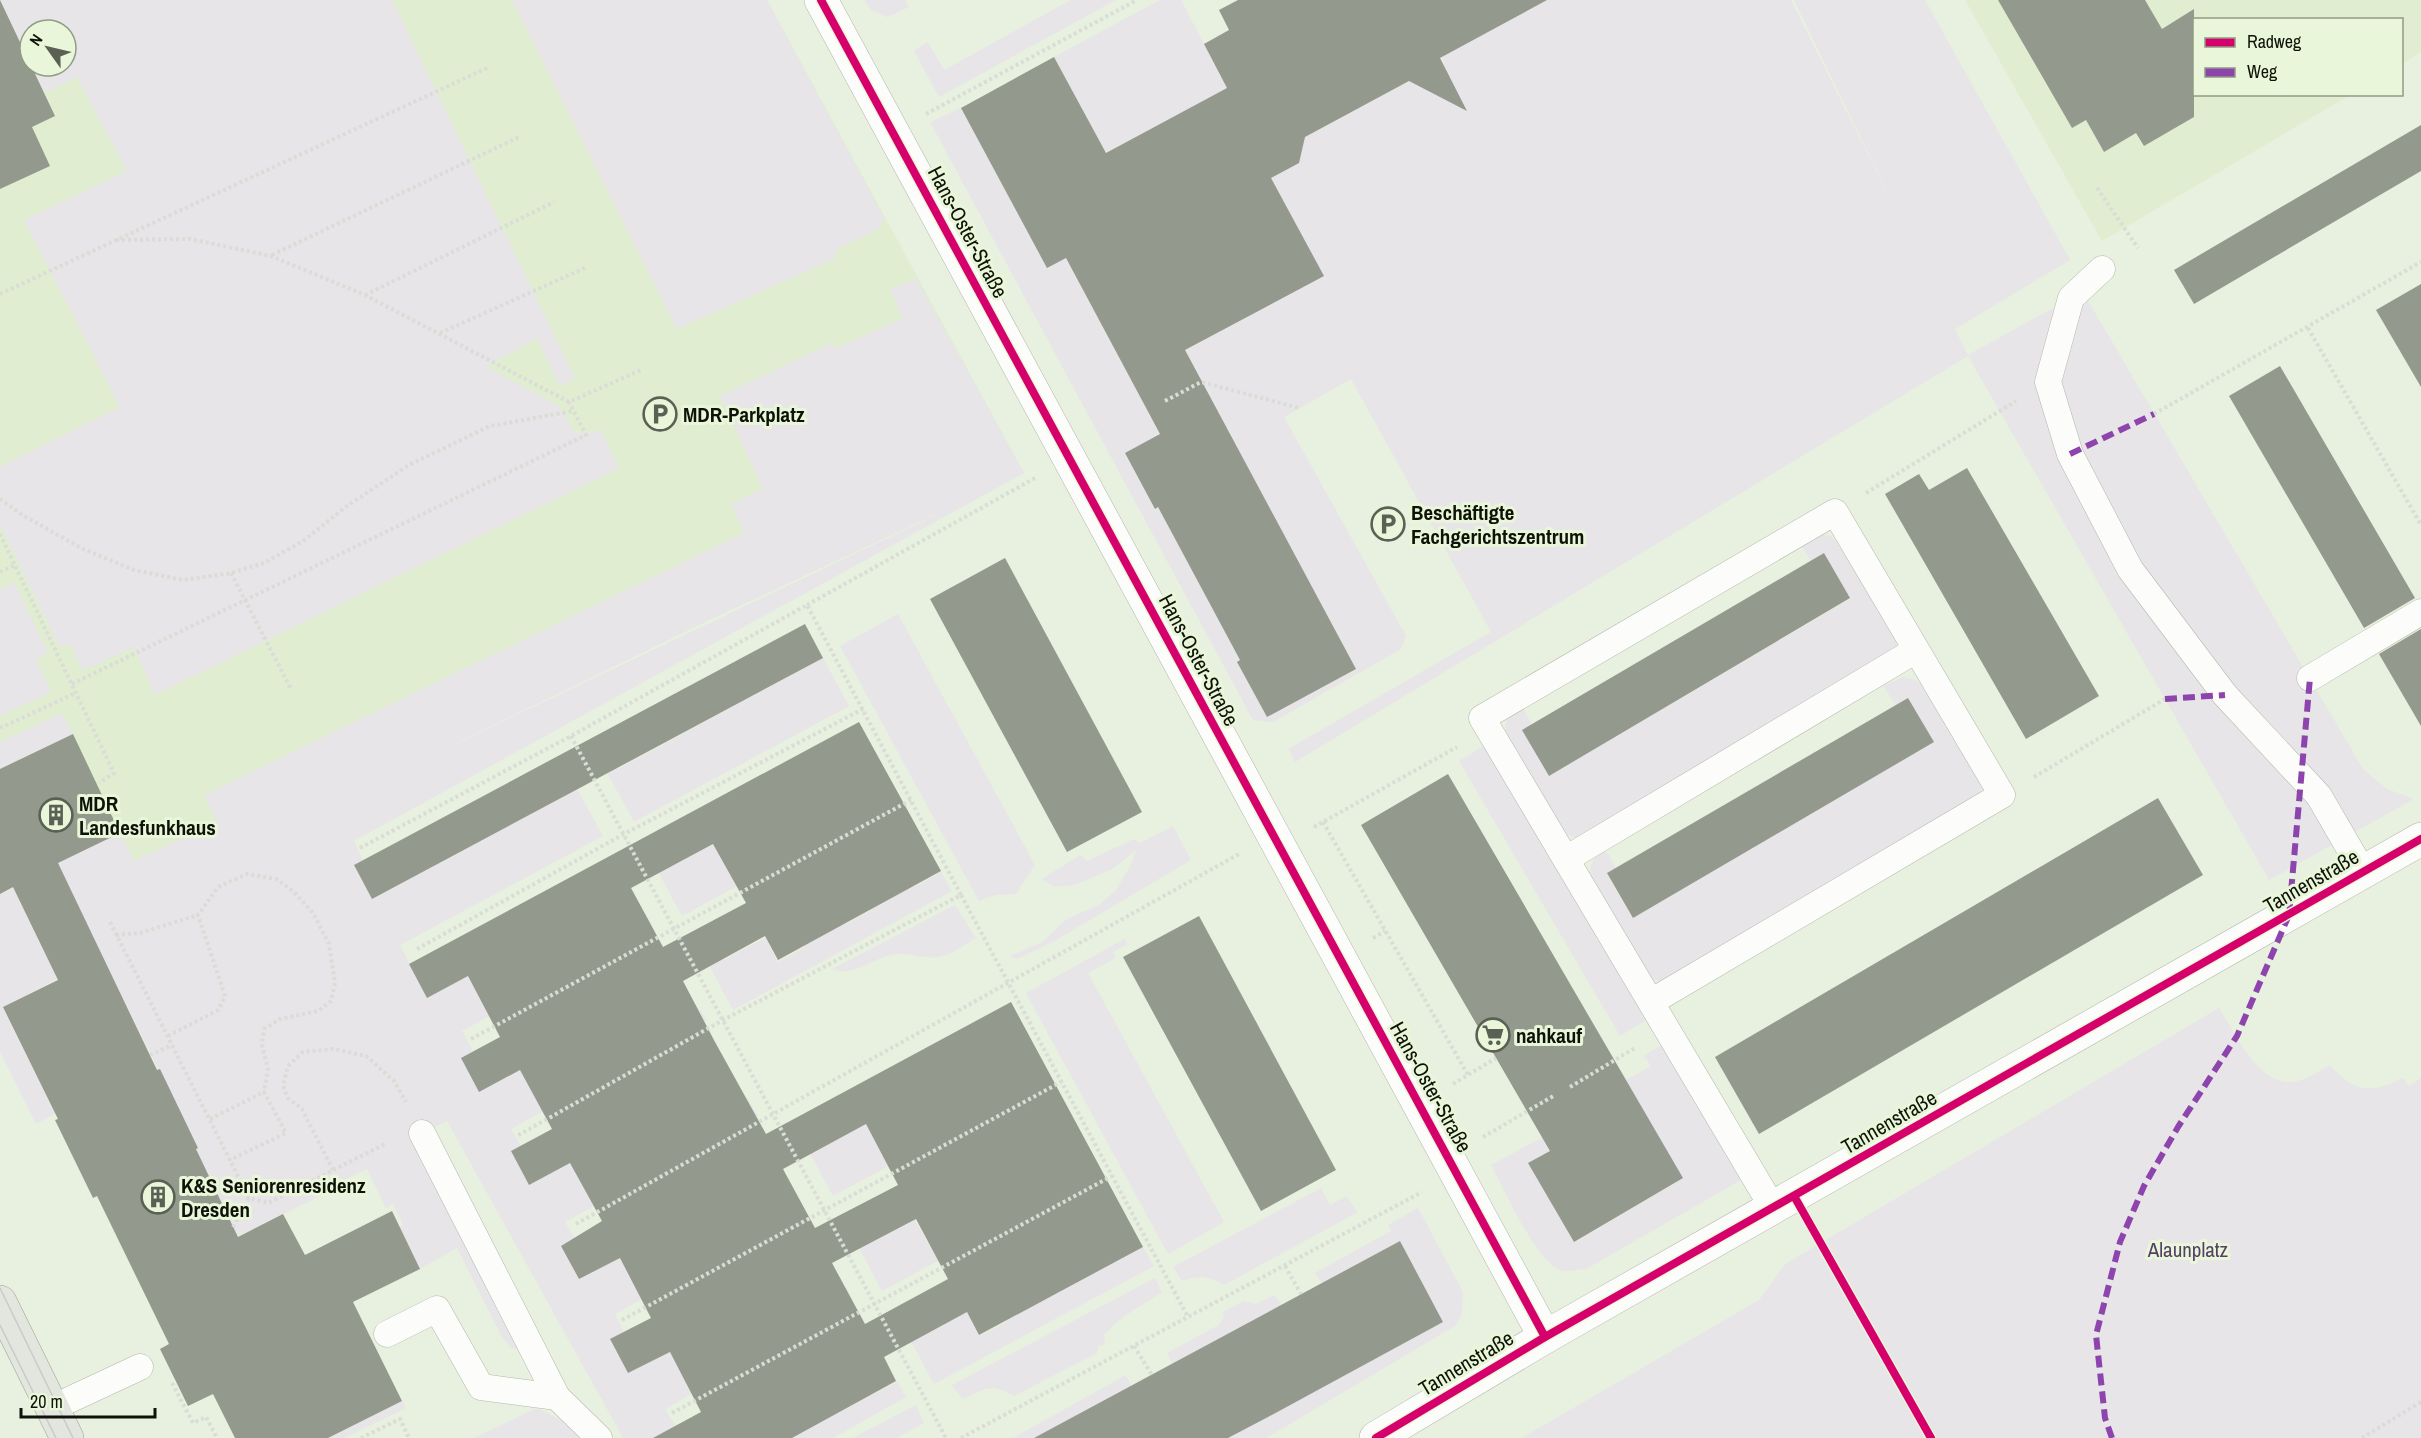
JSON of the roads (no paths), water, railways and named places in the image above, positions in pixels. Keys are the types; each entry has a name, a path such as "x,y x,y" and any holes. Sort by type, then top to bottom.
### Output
{"main road":[{"path":"0,1302 67,1438"}],"street":[{"name":"Hans-Oster-Straße","path":"821,0 1545,1337"},
{"name":"Tannenstraße","path":"1376,1438 1545,1337 2421,839"}],"lane":[{"path":"2102,269 2071,298 2048,382 2070,454 2130,569 2224,695 2319,796 2363,872"},
{"path":"1651,1002 2002,795 1835,512 1482,718 1667,1030 1783,1202"},
{"path":"2310,678 2421,612"},
{"path":"1566,859 1916,650"},
{"path":"421,1130 557,1397 599,1438"},
{"path":"387,1334 437,1309 481,1387 557,1397"},
{"path":"52,1408 140,1367"}],"tram line":[{"path":"0,1288 73,1438"},
{"path":"0,1325 56,1438"}],"place":[{"name":"MDR-Parkplatz","path":"660,414"},
{"name":"Beschäftigte Fachgerichtszentrum","path":"1388,524"},
{"name":"MDR Landesfunkhaus","path":"56,815"},
{"name":"nahkauf","path":"1493,1035"},
{"name":"K&S Seniorenresidenz Dresden","path":"158,1197"}],"park label":[{"name":"Alaunplatz","path":"2188,1249"}]}
